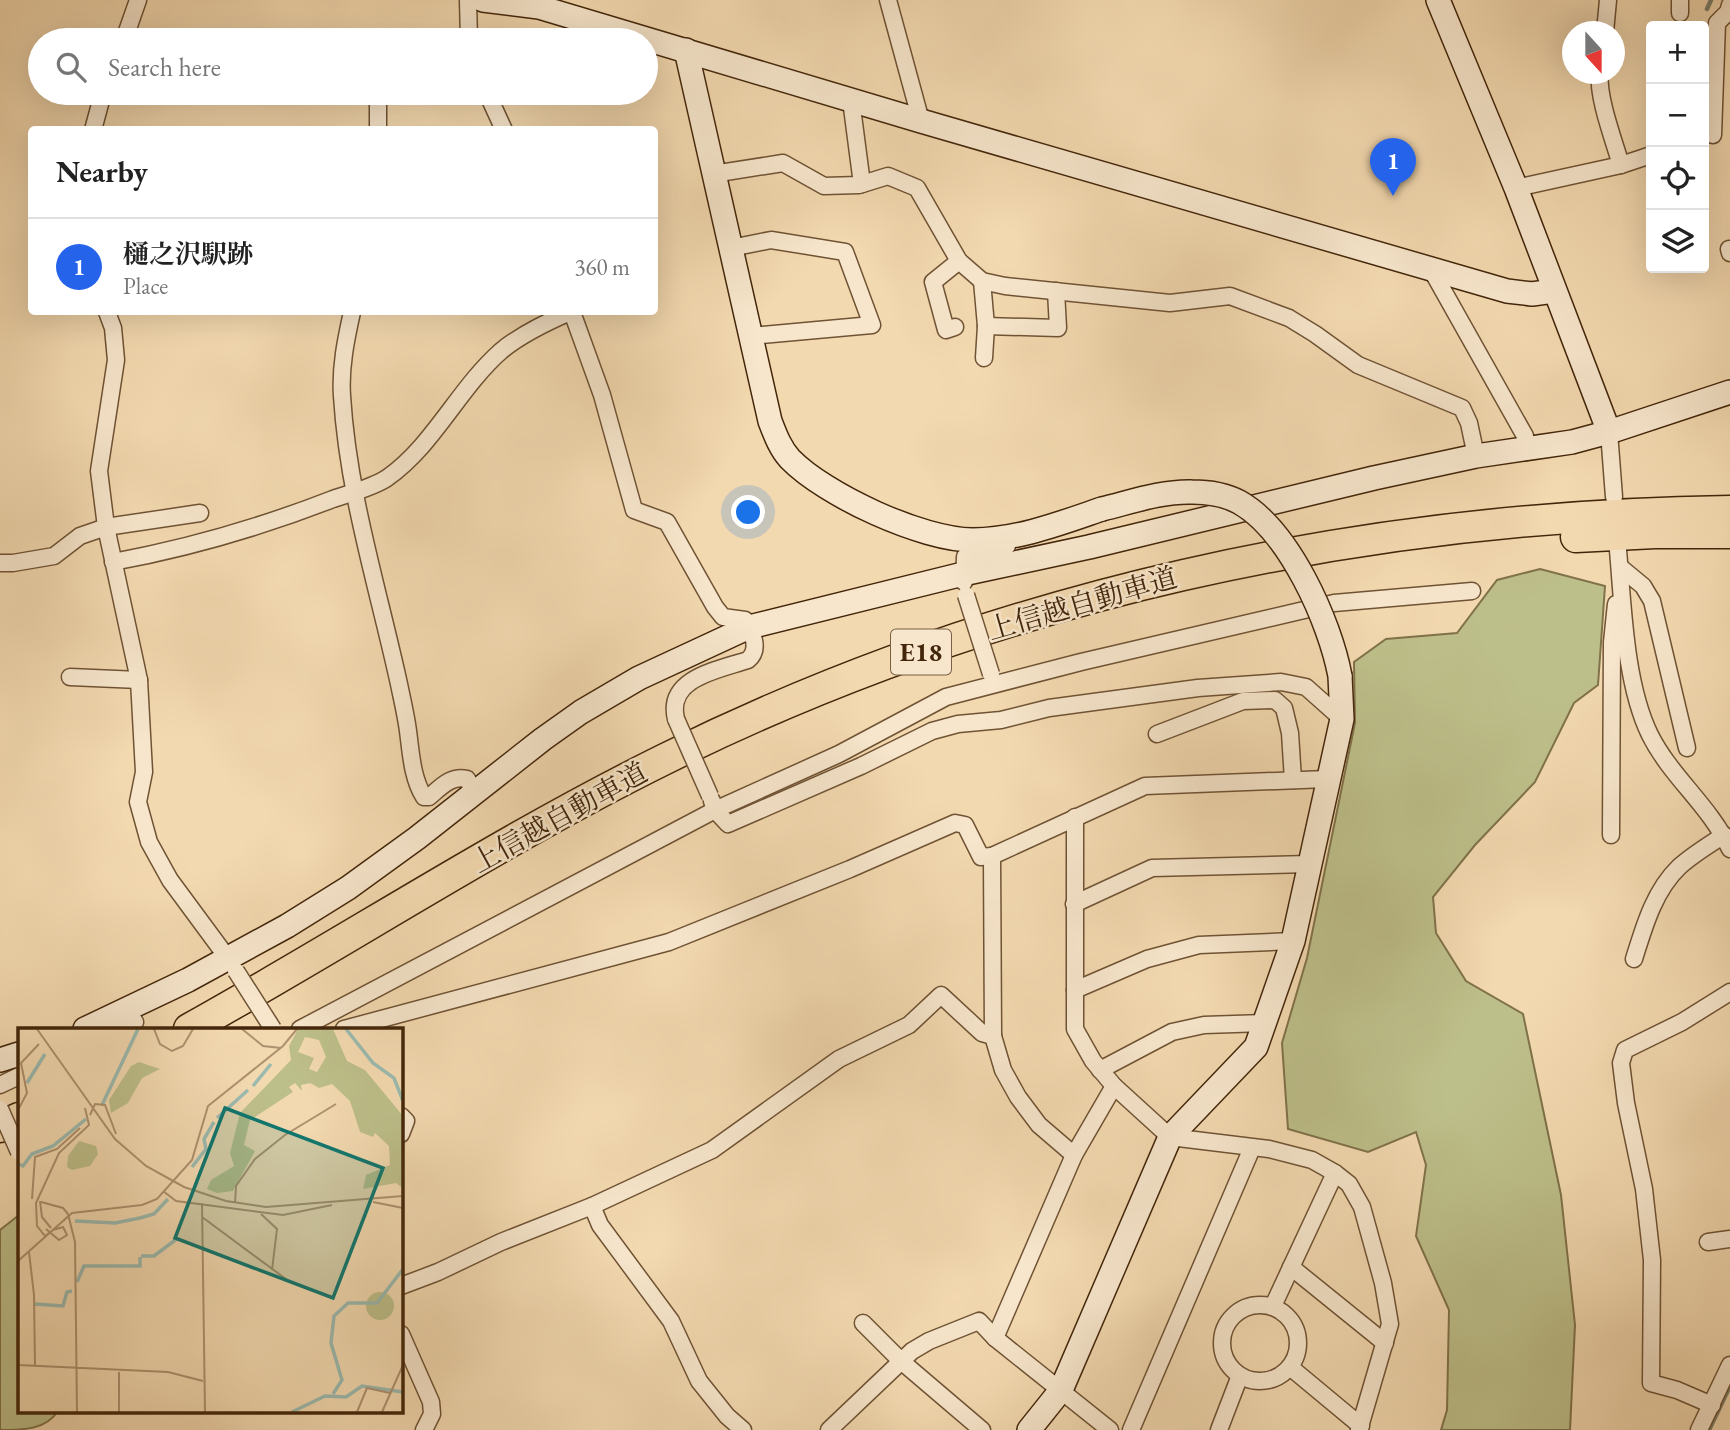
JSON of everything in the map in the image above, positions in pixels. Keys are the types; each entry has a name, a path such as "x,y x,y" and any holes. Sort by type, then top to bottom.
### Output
{"highway":[{"name":"上信越自動車道","path":"191,1028 518,837 656,763 822,689 980,631 1135,586 1299,550 1488,524 1650,512 1730,512"},
{"name":"上信越自動車道","path":"231,1028 531,852 677,775 827,708 986,650 1141,606 1311,568 1479,545 1655,533 1730,533"},
{"path":"0,1127 18,1118"},
{"path":"0,1149 18,1141"}],"street":[{"path":"128,28 138,0"},
{"path":"468,0 469,28"},
{"path":"483,0 539,7 611,28"},
{"path":"888,0 921,121"},
{"path":"1438,0 1516,188 1609,432 1614,497"},
{"path":"1606,21 1608,0"},
{"path":"1709,123 1717,23 1728,12 1730,5"},
{"path":"658,42 1507,291 1532,294 1554,291"},
{"path":"686,50 770,421 788,456 817,482 902,525 946,537 973,540 1044,529 1102,509 1154,496 1190,492 1239,502 1267,524 1284,545 1325,624 1336,656 1342,719 1293,941 1256,1047 1170,1137 1061,1390 1029,1430"},
{"path":"1600,84 1621,165"},
{"path":"850,100 862,184"},
{"path":"94,126 100,105"},
{"path":"378,105 378,126"},
{"path":"493,105 502,126"},
{"path":"1709,136 1730,129"},
{"path":"1516,188 1621,165 1646,157"},
{"path":"713,174 783,163 824,186 843,187 888,176 917,188 958,261 982,281 1004,286 1170,303 1230,296 1289,318 1358,365 1462,408 1469,424 1476,456"},
{"path":"731,248 771,240 845,252 872,324 751,336"},
{"path":"955,327 946,330 933,282 958,261"},
{"path":"1431,269 1525,436"},
{"path":"982,281 986,326 984,358"},
{"path":"986,326 1058,328 1056,291"},
{"path":"108,315 113,328 116,360 99,471 106,527 139,680 144,772 138,802 149,842 170,880 232,964 272,1028"},
{"path":"351,315 344,349 341,394 361,529 387,629 417,787 424,797 429,797 458,777 467,779 475,793"},
{"path":"113,562 168,552 268,524 386,478 424,444 501,351 549,321 564,315"},
{"path":"572,315 602,394 634,510 667,522 723,617 745,620 756,646 753,656 685,685 673,706 676,719 713,803 728,824 861,766 932,731 958,724 1001,720 1049,708 1198,688 1281,682 1306,687 1342,719"},
{"path":"89,1028 124,1020 232,964 348,888 581,712 660,668 750,627 965,584 1089,547 1374,478 1476,456 1572,442 1730,392"},
{"path":"0,563 13,564 54,556 80,536 106,527 200,513"},
{"path":"993,679 965,584 965,557 1026,541 1044,529"},
{"path":"1618,550 1635,694 1650,734 1673,773 1711,817 1727,842 1679,868 1666,884 1654,903 1634,959"},
{"path":"1620,567 1643,586 1652,601 1687,748"},
{"path":"1611,835 1612,642 1620,567"},
{"path":"302,1028 713,803 839,754 946,697 993,679 1334,603 1472,591"},
{"path":"70,677 139,680"},
{"path":"1157,734 1243,701 1275,700 1284,708 1290,733 1293,780"},
{"path":"348,1028 669,942 850,869 955,823 965,825 981,857 992,856 1145,786 1327,779"},
{"path":"1075,817 1076,1029 1093,1061 1114,1086 1170,1137 1269,1149 1312,1160 1335,1172 1349,1184 1362,1207 1384,1283 1390,1324 1360,1428 1290,1367"},
{"path":"992,856 993,1035 1003,1070 1018,1097 1039,1125 1074,1155"},
{"path":"1074,904 1152,868 1309,864"},
{"path":"1075,990 1146,959 1199,945 1293,941"},
{"path":"1712,1405 1678,1390 1651,1383 1652,1260 1644,1189 1626,1103 1621,1063 1625,1050 1682,1021 1730,992"},
{"path":"402,1286 592,1206 712,1150 839,1059 909,1026 941,995 982,1033 993,1035"},
{"path":"1100,1070 1172,1032 1204,1025 1265,1023"},
{"path":"0,1060 18,1054"},
{"path":"0,1085 18,1076"},
{"path":"995,1338 1074,1155 1114,1086"},
{"path":"0,1109 18,1150"},
{"path":"1131,1430 1252,1148"},
{"path":"1273,1307 1335,1172"},
{"path":"592,1206 600,1225 671,1321 699,1381 727,1416 743,1430"},
{"path":"1708,1242 1730,1239"},
{"path":"1291,1267 1385,1343"},
{"path":"1256,1304 1273,1307 1285,1315 1297,1338 1298,1350 1290,1367 1286,1373 1273,1379 1260,1381 1239,1378 1229,1367 1221,1340 1225,1326 1235,1313 1256,1304"},
{"path":"840,1427 901,1361 929,1341 979,1321 995,1338 1110,1430"},
{"path":"863,1323 901,1361 982,1430"},
{"path":"402,1336 431,1402 432,1414 424,1430"},
{"path":"1699,1430 1730,1365"},
{"path":"1237,1430 1221,1424 1239,1378"}],"green space":[{"path":"1540,569 1605,586 1598,685 1574,703 1535,782 1475,845 1433,897 1436,933 1466,981 1523,1014 1561,1195 1575,1325 1570,1430 1441,1430 1447,1410 1449,1310 1416,1236 1426,1165 1416,1132 1368,1152 1288,1129 1282,1043 1307,958 1355,723 1354,662 1386,639 1457,633 1497,580"},
{"path":"18,1216 18,1412 57,1412 47,1422 25,1429 0,1430 0,1230"}],"waterway":[{"path":"1707,9 1711,0"},
{"path":"1709,1430 1730,1386"}],"place":[{"name":"樋之沢駅跡","path":"1393,196"}]}
